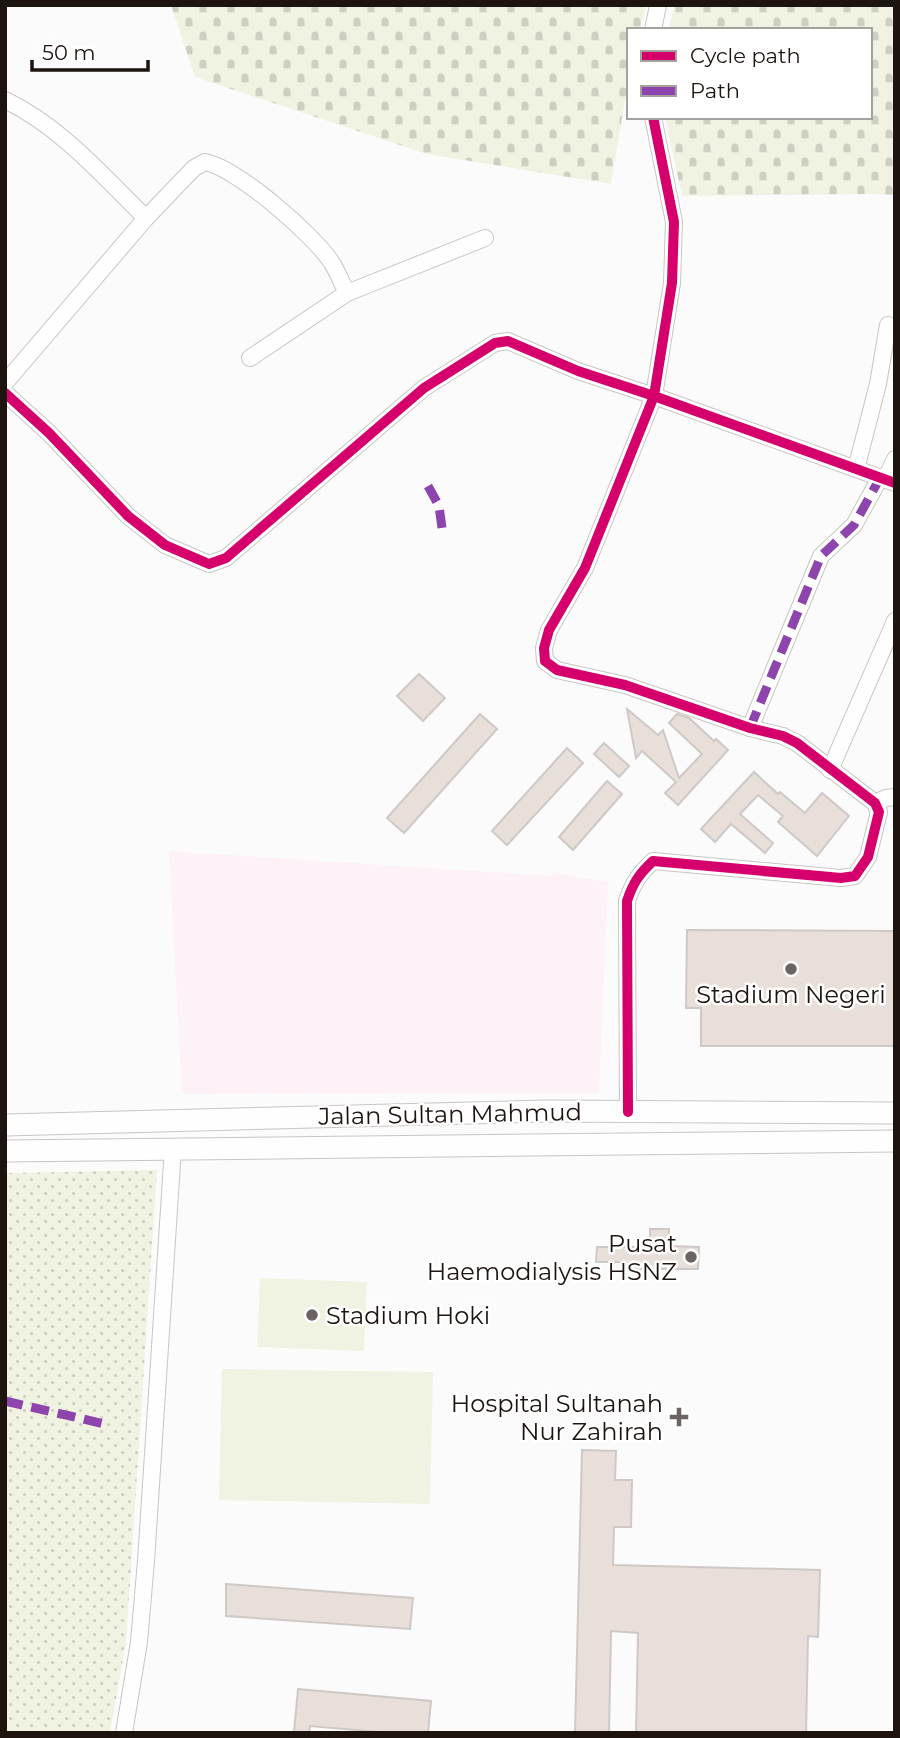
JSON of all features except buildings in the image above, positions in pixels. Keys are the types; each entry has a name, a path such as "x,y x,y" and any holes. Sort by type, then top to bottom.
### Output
{"main road":[{"name":"Jalan Sultan Mahmud","path":"5,1125 545,1111 895,1113"},
{"name":"Jalan Sultan Mahmud","path":"5,1151 895,1141"}],"street":[{"path":"653,28 658,5"},
{"path":"7,103 33,115 51,129 146,218"},
{"path":"628,1112 627,901 638,874 653,861 841,878 855,876 868,857 879,812 875,803 797,743 783,736 625,685 556,670 545,661 544,648 549,630 585,568 654,396 672,283 674,222 653,119"},
{"path":"5,383 146,218 194,168 205,162 217,164 261,195 308,235 332,262 347,293"},
{"path":"250,358 347,293 485,238"},
{"path":"856,469 878,384 888,324"},
{"path":"5,393 49,433 128,516 165,545 209,564 226,558 424,388 495,343 508,341 578,371 887,480"},
{"path":"750,727 821,556 854,525 887,480 895,459"},
{"path":"830,770 895,621"},
{"path":"875,803 886,797 895,797"},
{"path":"124,1733 139,1642 145,1574 173,1148"}],"shaded area":[{"path":"169,851 552,876 553,872 608,882 599,1093 182,1094"}],"green space":[{"path":"171,5 646,5 640,28 627,28 627,89 611,184 427,154 195,77"},
{"path":"674,5 895,5 895,196 682,196 665,119 872,119 872,28 669,28"},
{"path":"157,1170 126,1643 110,1733 5,1733 5,1173"},
{"name":"Stadium Hoki","path":"260,1278 367,1282 364,1351 257,1347"},
{"path":"222,1369 433,1372 430,1504 219,1500"}],"marked path":[{"path":"750,728 821,556 854,525 880,478"},
{"path":"428,486 439,506 442,528"},
{"path":"5,1401 109,1425"}],"cycle path":[{"path":"628,1112 627,901 644,870 653,861 841,878 855,876 868,857 879,812 875,803 797,743 783,736 750,728 625,685 557,670 545,661 544,648 549,630 585,568 654,396 672,283 674,222 653,119"},
{"path":"5,393 49,433 128,516 165,545 209,564 226,558 424,388 495,343 508,341 578,371 895,483"}],"place":[{"name":"Stadium Negeri","path":"791,969"},
{"name":"Pusat Haemodialysis HSNZ","path":"691,1257"},
{"name":"Stadium Hoki","path":"312,1315"},
{"name":"Hospital Sultanah Nur Zahirah","path":"679,1417"}]}
